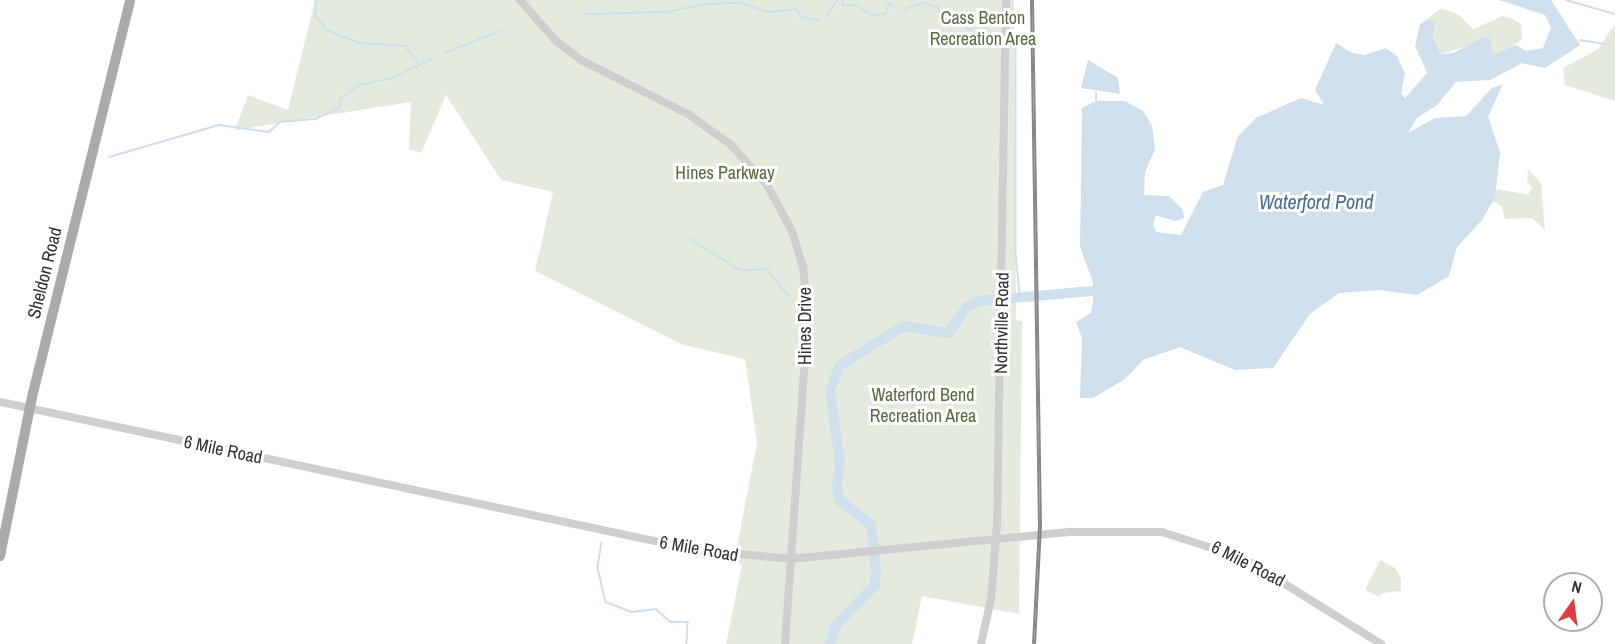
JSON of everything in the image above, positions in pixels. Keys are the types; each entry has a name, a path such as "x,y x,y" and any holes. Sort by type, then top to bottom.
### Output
{"main road":[{"name":"Sheldon Road","path":"0,556 31,409 130,0"}],"street":[{"name":"Hines Drive","path":"520,0 542,27 577,57 688,114 730,144 767,185 792,231 802,266 808,315 785,644"},
{"name":"Northville Road","path":"981,644 991,598 995,540 1003,301 1006,0"},
{"name":"6 Mile Road","path":"0,402 697,550 800,558 863,555 995,540 1126,530 1202,541 1267,571 1382,644"}],"green space":[{"name":"Hines Parkway","path":"315,0 1014,0 1016,320 1022,321 1019,614 922,596 912,644 726,644 742,565 734,562 757,443 745,359 683,345 535,271 553,192 501,180 446,95 421,153 409,149 411,102 235,130 248,95 288,110"},
{"path":"1442,8 1459,15 1473,29 1503,16 1513,19 1521,24 1522,39 1502,54 1493,55 1490,39 1441,54 1426,21 1420,24"},
{"path":"1615,24 1615,101 1565,85 1563,68 1598,49"},
{"path":"1528,169 1541,183 1545,230 1532,218 1505,219 1502,206 1492,201 1497,189 1528,195 1532,187 1527,181"},
{"path":"1380,560 1395,568 1401,578 1401,591 1382,593 1379,597 1365,590"}],"water":[{"name":"Waterford Pond","path":"1499,0 1551,0 1580,45 1545,68 1522,63 1490,80 1456,82 1437,105 1417,118 1408,133 1435,118 1466,116 1492,88 1503,84 1488,117 1500,152 1495,197 1482,220 1457,247 1449,276 1417,295 1379,290 1339,293 1310,314 1273,368 1235,370 1180,347 1143,360 1125,379 1093,398 1080,398 1082,338 1076,322 1091,313 1093,301 1093,282 1080,247 1082,108 1096,101 1125,101 1143,111 1152,126 1155,149 1145,172 1144,195 1169,196 1183,210 1184,218 1174,221 1156,215 1153,225 1156,232 1181,235 1203,192 1223,185 1238,136 1256,118 1301,98 1324,105 1315,90 1336,43 1352,53 1364,55 1386,48 1397,56 1405,73 1401,94 1405,98 1427,73 1415,46 1420,24 1426,21 1435,20 1433,37 1441,54 1453,53 1484,37 1490,38 1493,55 1516,45 1526,51 1543,48 1551,27 1545,15"},
{"path":"1088,60 1118,78 1120,94 1081,88"}],"waterway":[{"path":"316,0 316,16 327,30 360,43 405,46 419,64"},
{"path":"827,16 837,0"},
{"path":"843,0 843,5 856,5 872,15 886,14 889,3 897,8"},
{"path":"1566,0 1615,14"},
{"path":"585,14 667,12 704,4 741,3 768,12 797,9 801,17 821,21"},
{"path":"904,9 923,3 938,7 944,22 956,20 971,30 981,26 996,35"},
{"path":"445,53 500,31"},
{"path":"1016,36 1016,254 1020,294"},
{"path":"1580,40 1610,45"},
{"path":"109,157 219,125 269,132 280,122 316,119 339,108 340,99 359,85 393,78 432,59"},
{"path":"1096,93 1096,101"},
{"path":"690,239 740,270 767,269 789,296"},
{"path":"830,644 837,624 875,585 876,571 871,525 840,501 837,489 840,462 830,391 840,365 904,326 948,333 967,307 979,301 1092,291"},
{"path":"602,542 598,568 606,602 632,612 656,609 671,622 688,622 687,644"}],"railway":[{"path":"1032,0 1040,526 1034,644"}],"park label":[{"name":"Cass Benton Recreation Area","path":"983,29"},
{"name":"Waterford Bend Recreation Area","path":"923,406"}]}
